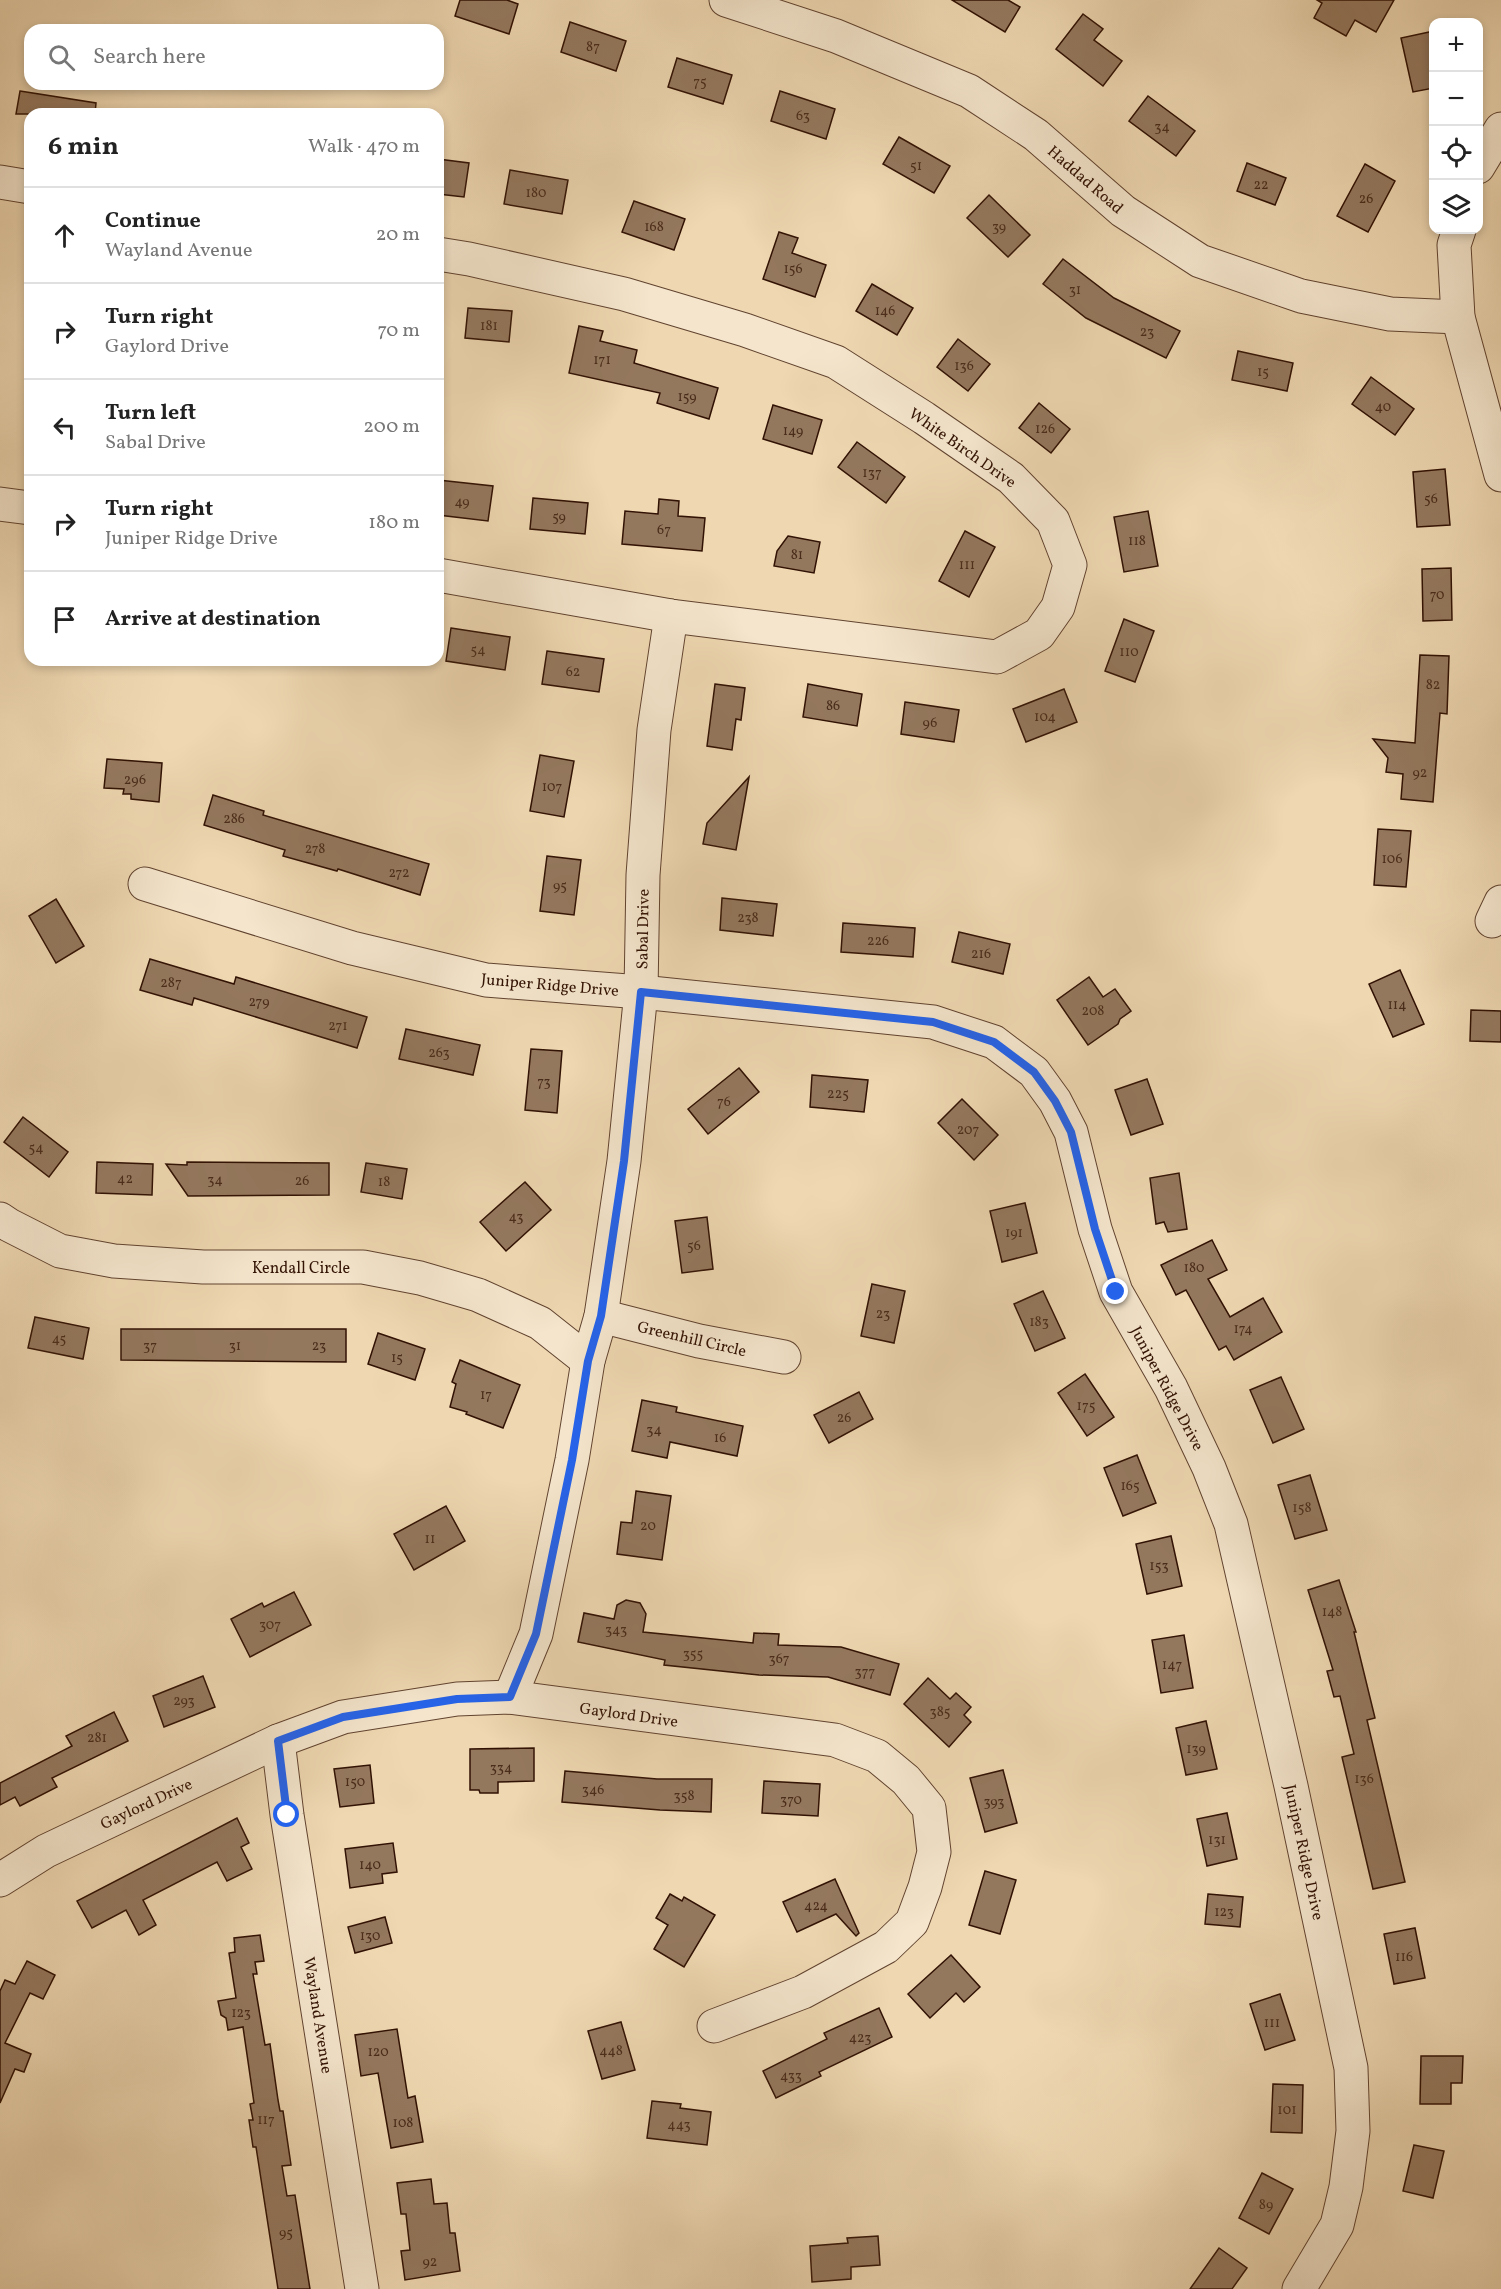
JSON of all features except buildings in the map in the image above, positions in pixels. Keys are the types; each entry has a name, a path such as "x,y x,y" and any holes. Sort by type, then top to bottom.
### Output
{"street":[{"name":"Haddad Road","path":"726,0 836,36 969,91 1036,135 1123,211 1200,261 1301,296 1390,314 1458,316"},
{"path":"1483,160 1501,129"},
{"path":"0,182 24,186"},
{"path":"1458,234 1454,244 1458,316 1501,475"},
{"name":"White Birch Drive","path":"444,255 624,294 745,330 836,362 924,418 1011,478 1053,521 1070,565 1058,607 1039,634 997,657 671,616 444,576"},
{"path":"0,504 24,507"},
{"name":"Sabal Drive","path":"510,1697 536,1634 572,1460 588,1361 601,1316 624,1161 641,992 643,875 654,730 671,616"},
{"name":"Juniper Ridge Drive","path":"145,884 352,948 486,980 641,992 933,1022 994,1042 1034,1072 1055,1101 1071,1132 1095,1229 1116,1292 1171,1388 1209,1468 1231,1524 1291,1786 1351,2068 1353,2131 1346,2187 1336,2225 1299,2289"},
{"name":"Kendall Circle","path":"0,1219 9,1226 60,1251 114,1261 203,1267 363,1267 420,1278 478,1295 540,1323 588,1361"},
{"name":"Greenhill Circle","path":"601,1316 699,1341 784,1357"},
{"name":"Gaylord Drive","path":"0,1880 45,1851 278,1741 343,1717 457,1699 510,1697 835,1740 877,1756 906,1780 928,1809 934,1852 925,1887 912,1922 886,1947 803,1992 714,2026"},
{"name":"Wayland Avenue","path":"278,1741 287,1815 362,2289"}],"route":[{"path":"287,1815 278,1741 343,1717 457,1699 510,1697 536,1634 572,1460 588,1361 601,1316 624,1161 641,992 933,1022 994,1042 1034,1072 1055,1101 1071,1132 1095,1229 1116,1292"}]}
